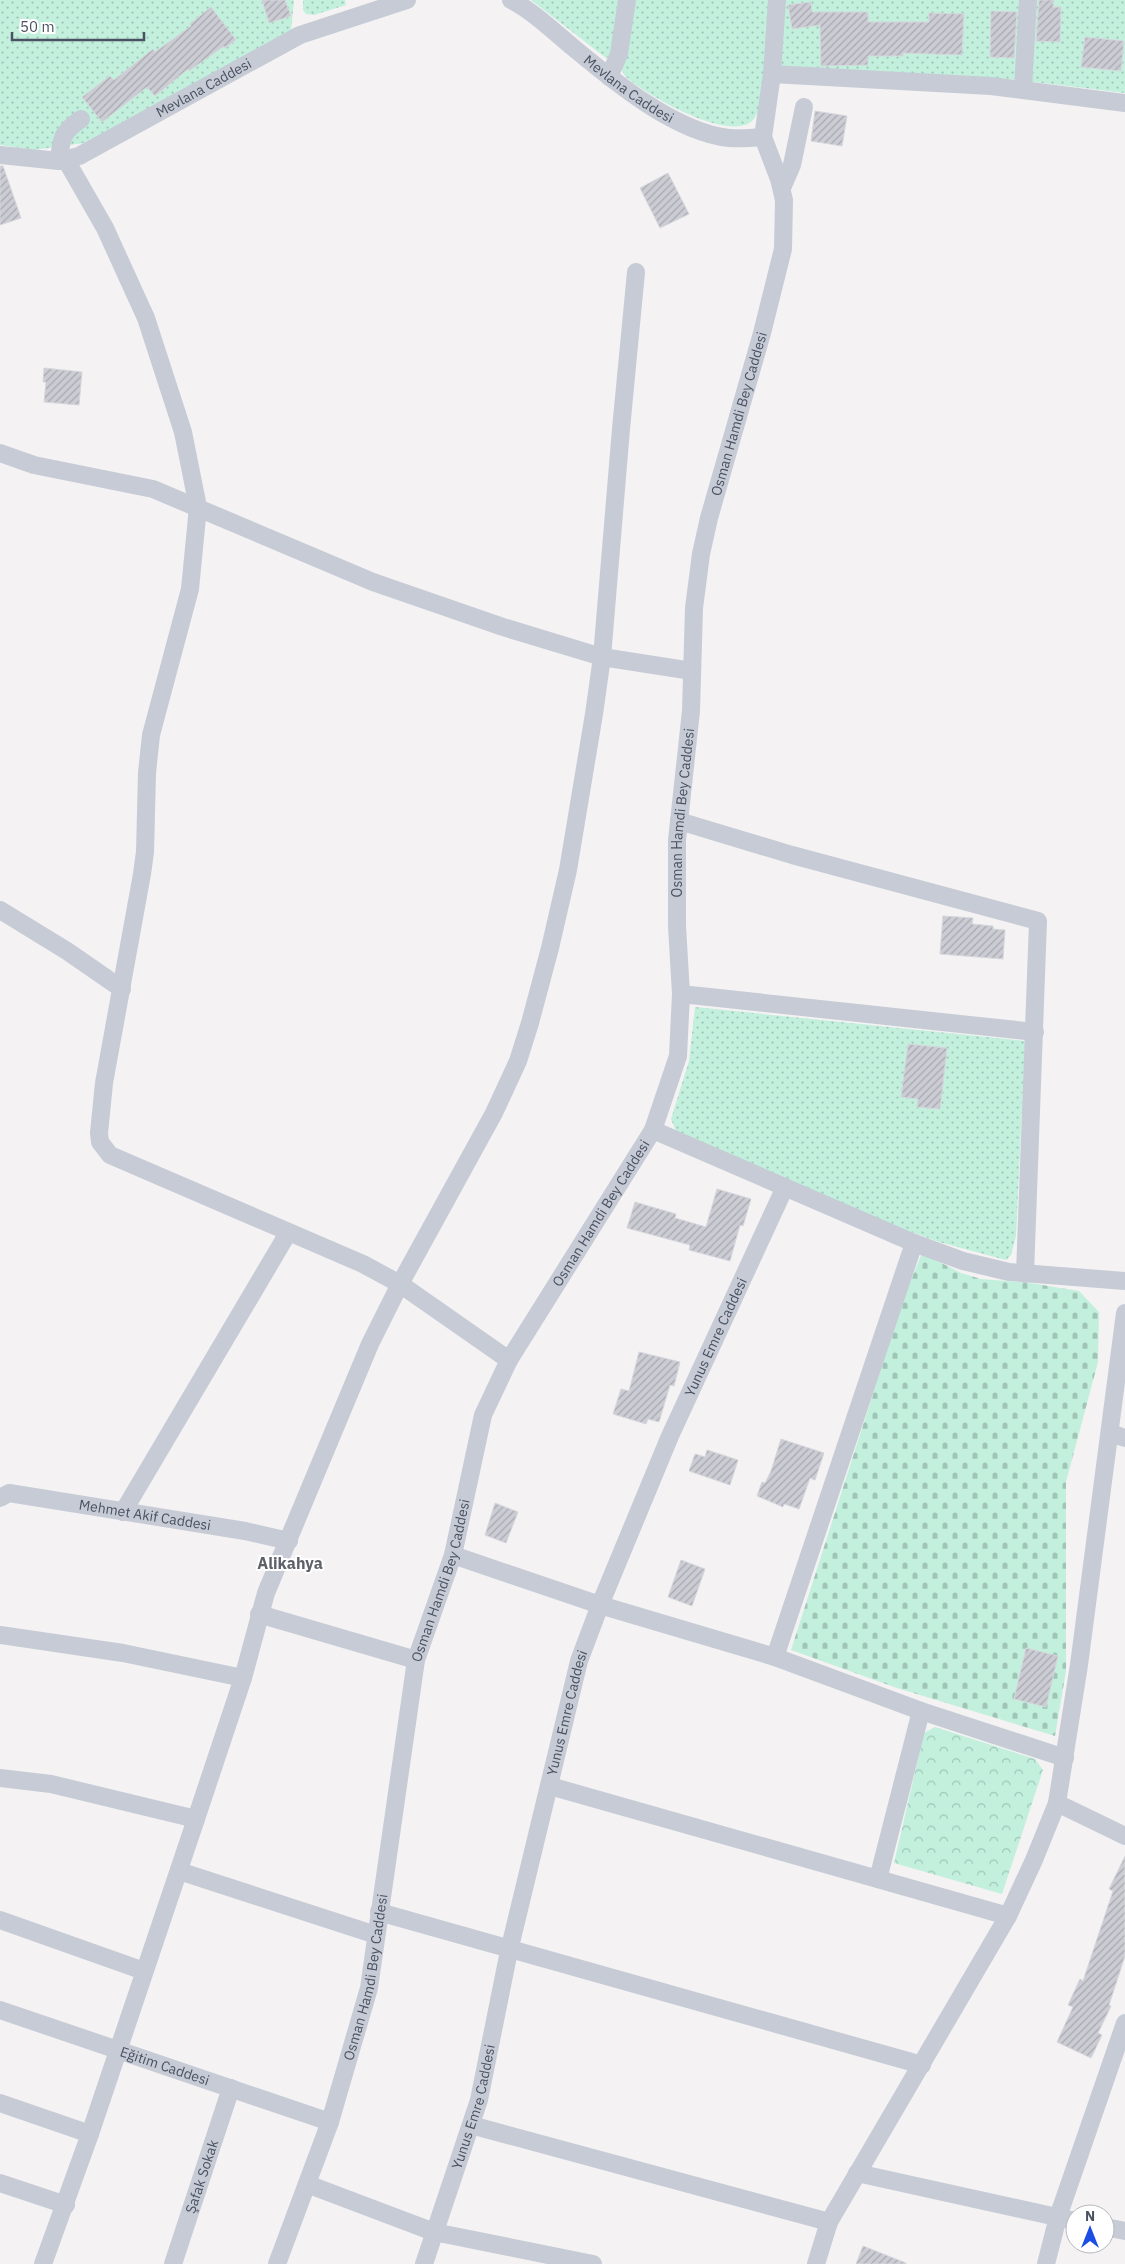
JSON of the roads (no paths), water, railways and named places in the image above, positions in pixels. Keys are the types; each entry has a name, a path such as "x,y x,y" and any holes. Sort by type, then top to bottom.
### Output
{"street":[{"name":"Mevlana Caddesi","path":"0,155 63,160 87,151 300,35 407,0"},
{"name":"Mevlana Caddesi","path":"511,0 530,12 609,77 638,98 698,130 730,138 763,137"},
{"path":"609,77 619,54 627,0"},
{"path":"763,137 772,74 777,0"},
{"path":"1022,89 1028,0"},
{"path":"772,74 982,85 1125,103"},
{"path":"782,188 792,165 804,107"},
{"path":"81,119 70,127 62,138 63,160 105,228 146,318 183,432 198,507 190,589 151,735 147,773 145,852 104,1083 100,1118 100,1142 105,1150 118,1160 190,1188 288,1233 363,1264 400,1284 509,1360"},
{"name":"Osman Hamdi Bey Caddesi","path":"277,2264 330,2122 368,1988 416,1660 452,1555 483,1415 509,1360 652,1130 678,1056 681,994 676,861 690,725 694,608 705,536 780,266 785,230 782,188 763,137"},
{"path":"43,2264 66,2204 179,1871 242,1678 260,1614 370,1344 400,1284 494,1112 518,1061 530,1023 568,870 602,657 620,429 636,272"},
{"path":"0,453 34,465 153,488 374,582 503,627 602,657 692,671"},
{"path":"679,821 792,855 1038,921 1025,1274"},
{"path":"0,910 67,951 122,989"},
{"path":"681,994 1035,1032"},
{"path":"652,1130 914,1243 985,1268 1025,1274 1125,1281"},
{"name":"Yunus Emre Caddesi","path":"424,2264 479,2100 509,1950 579,1661 600,1605 670,1436 785,1187"},
{"path":"123,1512 288,1233"},
{"path":"775,1657 914,1243"},
{"path":"816,2264 829,2222 1008,1916 1034,1860 1057,1803 1117,1436 1125,1313"},
{"name":"Mehmet Akif Caddesi","path":"0,1498 10,1493 245,1531 289,1541"},
{"path":"452,1555 600,1605 775,1657 921,1711 1065,1758"},
{"path":"260,1614 416,1660"},
{"path":"0,1634 123,1652 242,1678"},
{"path":"878,1878 921,1711"},
{"path":"0,1778 51,1784 196,1819"},
{"path":"550,1786 1008,1916"},
{"path":"1057,1803 1125,1836"},
{"path":"179,1871 376,1935"},
{"path":"380,1912 509,1950 922,2065"},
{"path":"0,1920 144,1970"},
{"name":"Eğitim Caddesi","path":"0,2010 330,2122"},
{"path":"1071,2204 1125,2023"},
{"name":"Şafak Sokak","path":"173,2264 231,2088"},
{"path":"0,2103 90,2134"},
{"path":"471,2125 829,2222"},
{"path":"857,2173 1065,2219"},
{"path":"0,2183 66,2204"},
{"path":"307,2184 434,2232 593,2264"},
{"path":"1046,2264 1065,2221"}],"district":[{"name":"Alikahya","path":"290,1563"}]}
